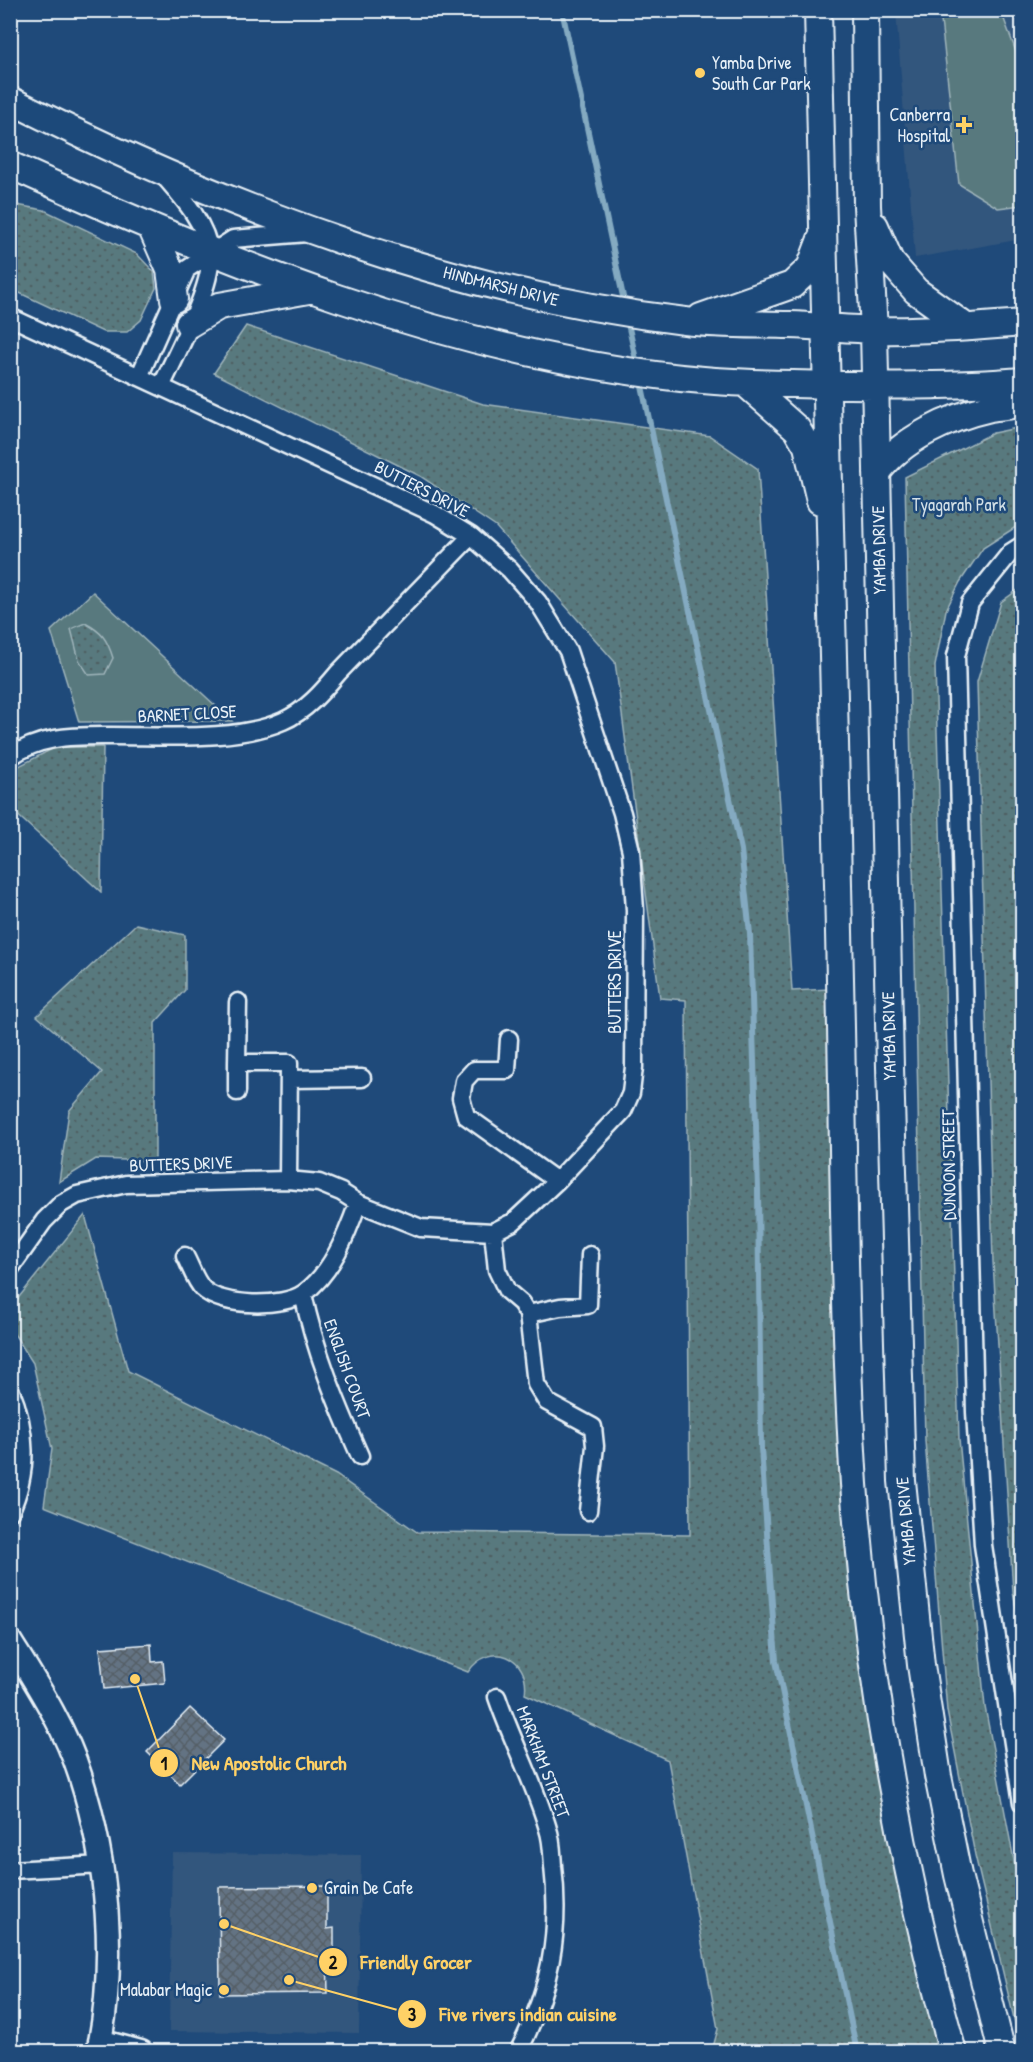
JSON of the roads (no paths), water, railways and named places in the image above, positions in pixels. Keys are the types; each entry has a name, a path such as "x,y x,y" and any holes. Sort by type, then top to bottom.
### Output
{"main road":[{"path":"818,10 846,1236 854,1484 877,1692 896,1806 919,1918 953,2052"},
{"name":"YAMBA DRIVE","path":"866,10 867,206 876,385 893,1197 903,1493 921,1665 939,1776 958,1875 1002,2052"},
{"name":"HINDMARSH DRIVE","path":"10,100 80,135 321,232 434,269 588,307 680,320 874,330 1023,323"},
{"path":"10,165 152,229 312,290 475,339 598,366 680,378 744,383 965,386 1023,381"},
{"path":"867,206 890,261 916,291 966,327"},
{"path":"152,229 170,270 174,299"},
{"path":"680,320 792,285 810,268 823,232"},
{"path":"189,324 219,306 312,290"},
{"path":"744,383 797,429 807,446 832,548"},
{"path":"877,473 903,446 927,434 972,414 1023,403"}],"street":[{"path":"157,167 186,201 210,253 210,276 161,387"},
{"path":"139,377 187,269 233,239 321,232"},
{"name":"BUTTERS DRIVE","path":"10,317 435,514 471,536 510,570 538,602 568,651 622,813 631,851 635,934 634,1067 631,1093 623,1112 557,1181 513,1222 493,1232 421,1228 358,1203 319,1183 288,1180 126,1184 77,1194 61,1204 44,1221 10,1269"},
{"name":"BARNET CLOSE","path":"10,757 21,749 41,741 71,736 227,734 284,721 321,694 338,673 471,536"},
{"name":"DUNOON STREET","path":"1023,545 1011,552 970,603 956,656 976,1434 983,1545 1023,1803"},
{"path":"237,1092 238,1002"},
{"path":"509,1039 507,1070 474,1070 464,1081 461,1098 466,1116 557,1181"},
{"path":"237,1063 289,1063 288,1180"},
{"path":"290,1079 362,1078"},
{"path":"185,1256 203,1289 233,1302 267,1304 303,1294 321,1276 345,1237 358,1203"},
{"path":"493,1232 497,1270 507,1291 521,1303 528,1314 536,1384 547,1402 562,1413 593,1427 595,1446 588,1511"},
{"path":"528,1314 560,1307 588,1305 590,1255"},
{"name":"ENGLISH COURT","path":"303,1294 313,1340 324,1372 360,1456"},
{"path":"10,1389 23,1427 24,1455 21,1480 10,1512"},
{"path":"10,1641 49,1705 80,1774 103,1865 109,1972 99,2046 141,2052"},
{"name":"MARKHAM STREET","path":"497,1696 549,1830 556,1895 553,1944 547,1982 537,2015 518,2052"},
{"path":"10,1870 103,1865"}],"waterway":[{"path":"562,10 625,306"},
{"path":"627,319 637,364"},
{"path":"640,377 741,850 750,934 758,1189 761,1448 776,1661 857,2052"}],"place":[{"name":"Yamba Drive South Car Park","path":"700,73"},
{"name":"Canberra Hospital","path":"964,125"},
{"name":"New Apostolic Church","path":"135,1679"},
{"name":"Grain De Cafe","path":"312,1888"},
{"name":"Friendly Grocer","path":"224,1924"},
{"name":"Five rivers indian cuisine","path":"289,1980"},
{"name":"Malabar Magic","path":"224,1990"}],"park label":[{"name":"Tyagarah Park","path":"959,505"}]}
